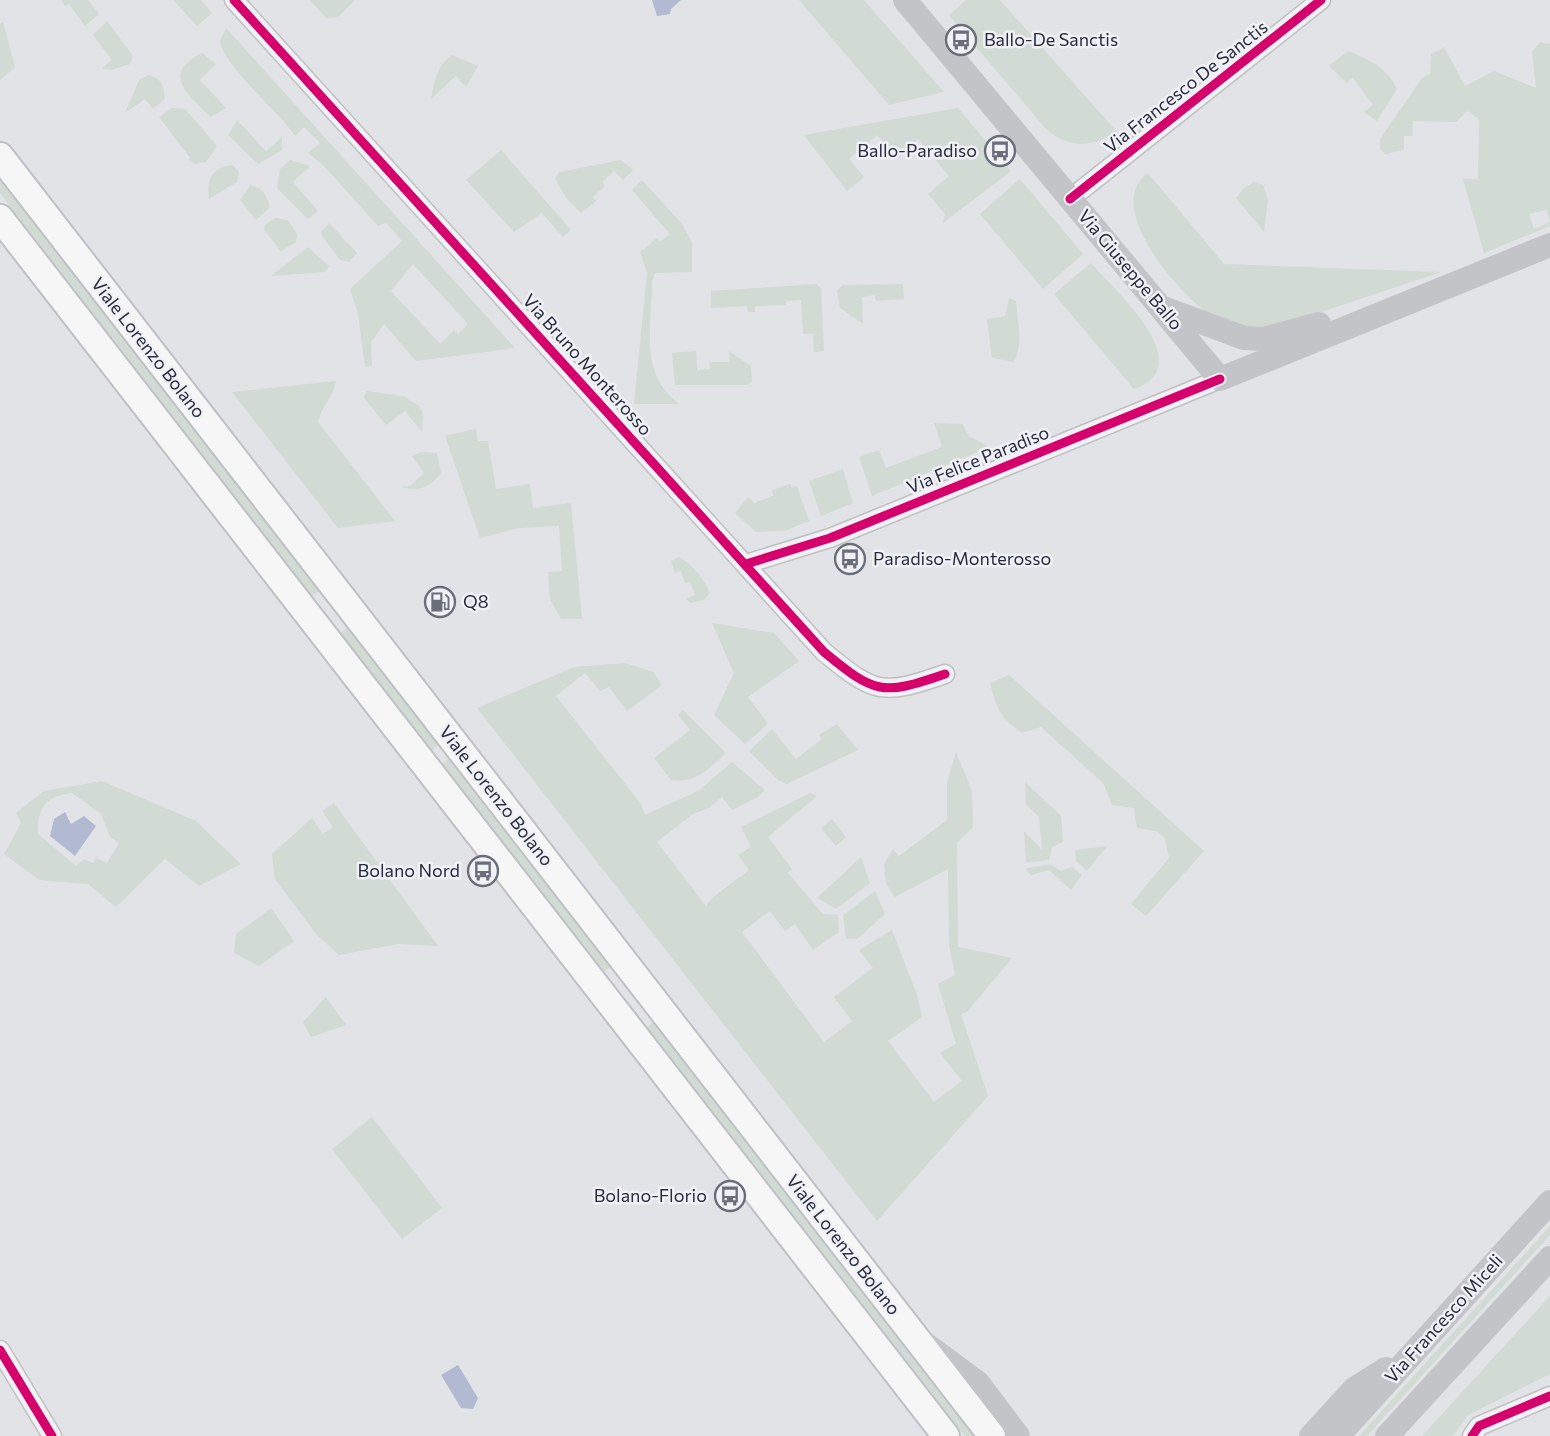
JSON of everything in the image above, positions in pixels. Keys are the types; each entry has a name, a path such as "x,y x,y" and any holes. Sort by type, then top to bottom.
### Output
{"main road":[{"name":"Via Giuseppe Ballo","path":"905,0 1163,307 1220,379"},
{"name":"Viale Lorenzo Bolano","path":"0,156 992,1436"},
{"name":"Viale Lorenzo Bolano","path":"0,218 946,1436"},
{"name":"Via Felice Paradiso","path":"1220,379 1550,245"},
{"name":"Via Felice Paradiso","path":"1163,307 1244,338 1263,339 1317,324 1365,319"},
{"name":"Via Francesco Miceli","path":"1338,1436 1550,1202"},
{"name":"Via Francesco Miceli","path":"1387,1436 1550,1258"},
{"path":"914,1336 978,1383 1018,1436"},
{"path":"1311,1436 1354,1389 1411,1354"}],"street":[{"name":"Via Bruno Monterosso","path":"234,0 824,652 861,683 881,689 903,688 945,674"},
{"name":"Via Francesco De Sanctis","path":"1070,199 1321,0"},
{"name":"Via Felice Paradiso","path":"746,565 830,538 1220,379"},
{"path":"0,1350 52,1436"},
{"path":"1472,1436 1479,1426 1550,1396"}],"shaded area":[{"path":"61,0 88,0 99,14 85,26 69,4 65,6"},
{"path":"173,0 201,0 212,13 197,26"},
{"path":"310,0 355,0 338,17 326,18"},
{"path":"799,0 864,0 944,92 889,105"},
{"path":"966,0 1000,0 1117,132 1098,141 1081,144 1064,140 1047,130 949,15"},
{"path":"107,21 133,56 130,64 112,70 102,68 112,60 93,35"},
{"path":"3,22 15,67 0,80 0,24"},
{"path":"226,28 515,348 416,361 384,324 371,342 372,366 365,367 358,314 350,289 402,241 386,223 378,226 324,166 308,153 320,143 304,127 295,136 231,63 220,41","holes":["413,264 468,324 458,334 454,330 440,344 391,291"]},
{"path":"1540,42 1550,44 1550,222 1550,226 1484,253 1463,179 1478,179 1479,119 1467,111 1456,122 1413,121 1412,136 1404,136 1404,150 1385,154 1380,148 1380,139 1422,78 1430,74 1431,54 1444,47 1465,86 1494,71 1536,88 1532,52","holes":["1546,210 1550,222 1534,229 1529,214"]},
{"path":"1348,51 1383,70 1397,89 1377,121 1364,112 1373,105 1353,78 1346,83 1329,66"},
{"path":"202,53 216,64 200,80 226,108 211,117 187,93 180,77 182,69 189,61"},
{"path":"452,55 478,66 466,87 456,76 431,99 439,69"},
{"path":"148,75 161,83 165,99 153,109 145,99 125,113 139,80"},
{"path":"172,108 185,109 217,146 206,162 195,164 188,160 190,158 159,117"},
{"path":"958,108 1011,171 943,223 945,214 928,194 949,176 918,139 898,159 877,135 849,159 864,177 847,191 804,135"},
{"path":"237,120 266,151 282,137 282,150 258,164 228,135"},
{"path":"501,150 571,230 563,237 542,213 514,232 466,180"},
{"path":"290,160 310,166 293,182 318,211 308,219 277,188 280,169"},
{"path":"621,160 633,170 623,180 614,171 602,182 605,186 593,197 596,201 581,213 567,199 555,179 559,172"},
{"path":"233,165 239,172 237,182 209,199 212,175 220,168"},
{"path":"1148,173 1224,264 1441,272 1264,331 1235,325 1214,317 1195,302 1163,268 1149,247 1139,226 1134,205 1136,187"},
{"path":"1020,179 1083,254 1043,289 980,214"},
{"path":"0,180 319,591 312,596 0,193"},
{"path":"642,180 682,224 692,242 692,272 655,273 652,282 652,363 666,392 679,404 634,404 647,273 640,252 657,238 660,242 670,234 632,190"},
{"path":"1254,182 1263,185 1268,200 1264,232 1236,198"},
{"path":"250,185 264,193 270,207 256,220 240,200"},
{"path":"275,218 288,220 297,234 296,242 281,251 264,230 265,225"},
{"path":"329,223 357,253 349,262 340,260 322,236 321,232"},
{"path":"308,247 329,266 325,272 271,276"},
{"path":"1091,263 1133,309 1156,346 1159,363 1152,378 1134,389 1054,294"},
{"path":"816,284 821,288 824,351 814,352 813,334 803,334 801,300 786,301 786,305 755,306 755,312 748,312 747,306 711,308 711,291"},
{"path":"903,284 904,299 876,301 875,295 862,297 863,324 840,308 837,291 842,285"},
{"path":"1009,298 1016,301 1019,332 1019,347 1014,362 992,358 987,319 1005,316"},
{"path":"696,351 697,370 710,369 709,362 730,362 729,351 751,366 752,381 747,385 675,385 672,353"},
{"path":"336,381 318,422 395,521 338,528 232,392"},
{"path":"366,391 403,396 419,406 423,414 422,432 405,411 386,425 364,398"},
{"path":"934,423 962,424 969,436 989,447 872,496 859,457 879,450 886,468 942,447"},
{"path":"476,429 478,441 488,441 496,489 530,484 533,508 571,503 582,619 561,619 550,599 548,572 562,571 559,526 519,528 480,538 445,436"},
{"path":"422,452 437,453 441,473 423,488 400,487 410,486 424,473 412,456"},
{"path":"843,469 853,503 821,516 809,481"},
{"path":"790,484 792,488 797,486 809,521 784,531 756,532 735,513 748,497 754,503 773,496 772,490"},
{"path":"679,557 705,582 710,593 704,600 691,603 686,599 695,595 690,582 685,583 681,571 675,573 671,561"},
{"path":"712,623 774,633 799,661 748,697 768,724 745,744 714,715 734,673"},
{"path":"347,627 438,745 432,750 341,633"},
{"path":"625,663 653,672 662,685 627,711 609,687 600,691 585,673 556,696 641,804 645,815 698,791 732,762 765,790 758,797 732,810 722,797 709,808 693,814 657,842 706,906 712,898 749,870 738,855 751,847 741,827 810,793 817,796 768,837 792,869 788,873 823,914 838,915 839,932 813,950 795,924 785,931 770,911 742,932 824,1042 852,1021 834,997 873,968 859,950 892,930 917,995 922,1017 888,1041 934,1102 962,1081 940,1053 956,1044 938,984 955,975 949,945 948,869 895,897 886,883 884,864 893,849 899,856 947,820 947,783 956,752 972,791 973,827 957,843 958,947 1012,958 967,1012 961,1014 988,1096 877,1221 477,708 574,667"},
{"path":"1009,675 1204,851 1146,916 1131,904 1169,858 1165,838 1156,831 1137,828 1134,808 1112,805 1103,783 1041,727 1022,733 1008,722 997,706 990,683"},
{"path":"683,710 726,753 707,770 680,781 671,780 654,758 690,730 678,715"},
{"path":"837,724 858,750 787,784 778,780 749,751 772,729 796,759 822,739 819,735"},
{"path":"448,759 610,967 605,972 442,764"},
{"path":"102,781 196,821 241,864 199,886 165,859 116,907 88,884 39,880 4,854 21,823 16,813 44,791","holes":["72,793 101,814 110,837 119,843 107,863 97,858 93,863 84,859 76,866 38,834 41,810 56,797"]},
{"path":"1025,782 1061,816 1063,842 1052,847 1049,860 1026,863 1024,831 1042,850 1039,817 1026,804"},
{"path":"334,803 438,946 398,944 339,955 317,935 275,879 272,854 312,818 323,834 333,827 322,811"},
{"path":"832,819 846,837 836,846 821,828"},
{"path":"1107,846 1087,871 1076,861 1075,850"},
{"path":"861,857 870,883 836,909 817,898"},
{"path":"1050,864 1061,871 1072,867 1082,875 1071,890 1049,870 1031,875 1025,869"},
{"path":"875,891 885,914 857,939 846,939 843,915"},
{"path":"271,908 294,941 259,966 234,953 236,934"},
{"path":"326,997 346,1025 311,1037 303,1022"},
{"path":"653,1022 973,1436 965,1436 647,1027"},
{"path":"372,1117 442,1208 402,1239 332,1149"},
{"path":"1550,1226 1550,1235 1367,1436 1359,1436"},
{"path":"1550,1296 1550,1374 1468,1415 1453,1436 1422,1436"}],"water":[{"path":"652,0 681,0 671,9 670,14 657,16"},
{"path":"65,812 71,824 84,816 96,826 75,856 50,836 54,819"},
{"path":"458,1365 478,1398 473,1409 461,1408 441,1375"}],"cycle path":[{"path":"234,0 824,652 856,676 880,687 907,686 945,674"},
{"path":"1070,199 1321,0"},
{"path":"746,564 830,538 1220,379"},
{"path":"0,1350 52,1436"},
{"path":"1472,1436 1479,1426 1550,1396"}],"place":[{"name":"Ballo-De Sanctis","path":"961,40"},
{"name":"Ballo-Paradiso","path":"1000,151"},
{"name":"Paradiso-Monterosso","path":"850,559"},
{"name":"Q8","path":"440,602"},
{"name":"Bolano Nord","path":"483,871"},
{"name":"Bolano-Florio","path":"730,1196"}]}
